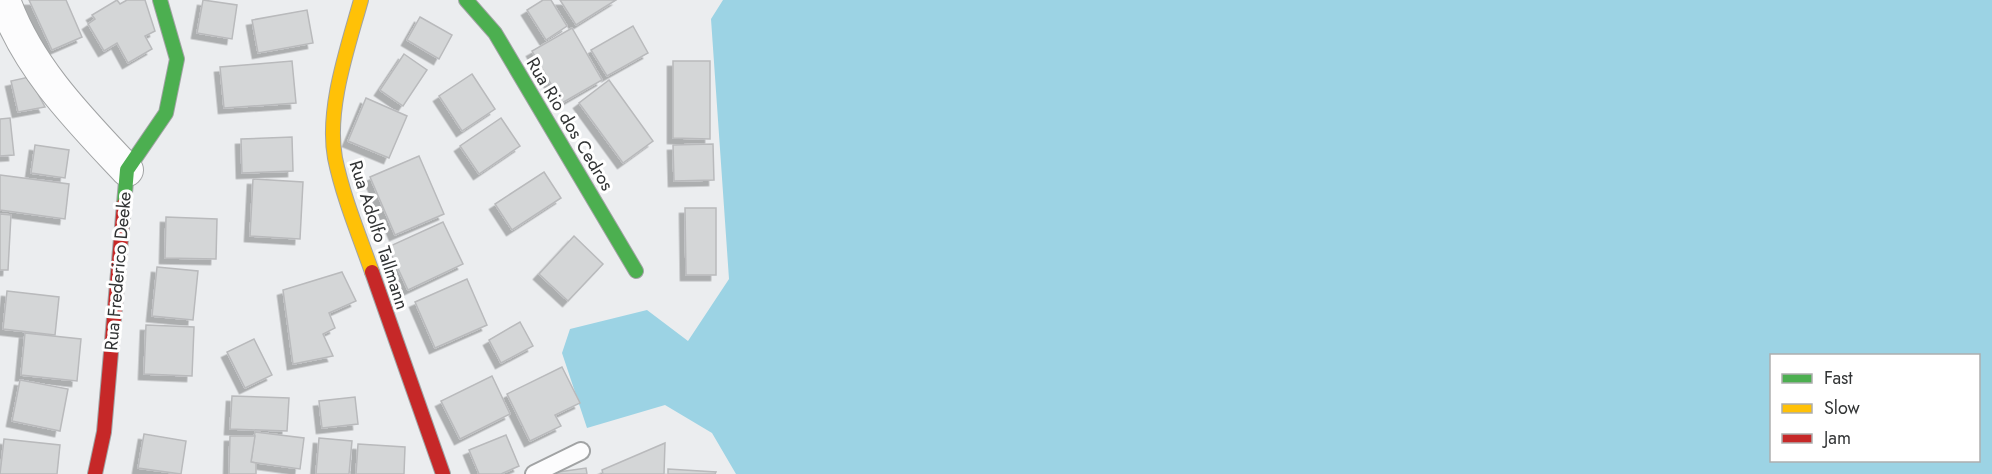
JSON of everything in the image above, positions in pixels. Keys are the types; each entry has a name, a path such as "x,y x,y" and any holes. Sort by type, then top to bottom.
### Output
{"street":[{"name":"Rua Frederico Deeke","path":"4,0 29,52 50,86 128,170 104,432 95,474"},
{"path":"128,170 166,112 177,59 160,0"},
{"name":"Rua Adolfo Tallmann","path":"361,0 341,74 334,126 335,157 353,219 443,474"},
{"name":"Rua Rio dos Cedros","path":"466,0 495,33 636,271"}],"lane":[{"path":"534,474 581,451"}],"shaded area":[{"path":"723,0 1992,0 1992,474 736,474 712,433 665,405 587,428 562,353 570,329 647,310 688,341 729,279 711,19"}],"building":[{"path":"29,0 66,0 82,37 52,50"},
{"path":"117,0 120,4 127,0 145,0 155,31 145,36 152,49 128,63 117,43 104,51 88,24 95,19 92,15"},
{"path":"203,0 237,5 232,39 197,33"},
{"path":"543,0 551,0 567,26 546,40 527,10"},
{"path":"560,0 616,0 576,25"},
{"path":"307,10 313,43 258,53 252,20"},
{"path":"420,17 452,35 439,59 407,40"},
{"path":"633,26 648,53 607,76 591,50"},
{"path":"572,28 602,80 562,103 532,51"},
{"path":"404,54 427,70 403,106 380,90"},
{"path":"292,61 296,103 224,108 220,67"},
{"path":"673,61 710,61 710,139 673,138"},
{"path":"472,74 495,109 462,131 439,96"},
{"path":"29,77 45,107 18,112 11,81"},
{"path":"609,80 653,141 623,163 579,103"},
{"path":"366,98 407,116 389,158 348,141"},
{"path":"10,118 14,155 0,156 0,119"},
{"path":"501,118 520,146 479,174 460,146"},
{"path":"292,137 293,171 242,173 241,139"},
{"path":"713,144 714,180 674,181 673,145"},
{"path":"35,145 69,150 65,178 31,173"},
{"path":"419,156 444,214 395,235 370,177"},
{"path":"544,172 561,198 512,230 495,204"},
{"path":"0,175 69,184 65,219 0,210"},
{"path":"253,179 303,182 300,239 250,236"},
{"path":"685,208 716,208 716,275 686,275"},
{"path":"0,214 11,215 8,270 0,270"},
{"path":"166,217 217,219 216,259 165,258"},
{"path":"443,222 463,264 408,290 388,247"},
{"path":"574,236 603,264 568,301 539,274"},
{"path":"157,267 198,271 193,320 152,316"},
{"path":"342,272 356,301 329,313 335,328 323,334 333,356 293,364 283,290"},
{"path":"467,279 487,325 435,348 415,302"},
{"path":"7,291 59,297 55,335 3,329"},
{"path":"520,322 533,346 501,363 489,340"},
{"path":"146,325 194,327 192,376 144,374"},
{"path":"25,333 81,339 77,381 21,375"},
{"path":"254,339 272,375 245,388 227,352"},
{"path":"562,367 580,403 555,415 561,426 530,441 507,394"},
{"path":"492,376 510,414 460,439 441,401"},
{"path":"20,380 68,389 60,431 12,421"},
{"path":"232,396 289,398 287,431 230,429"},
{"path":"355,397 358,424 322,428 319,401"},
{"path":"255,432 304,438 300,469 251,462"},
{"path":"144,434 186,441 181,474 138,468"},
{"path":"506,435 519,466 501,474 479,474 469,450"},
{"path":"230,436 255,436 251,462 256,463 256,474 229,474"},
{"path":"319,438 352,441 349,474 316,474"},
{"path":"4,439 60,445 57,474 0,474"},
{"path":"665,443 664,474 603,474 602,470"},
{"path":"358,444 405,447 404,474 356,474"},
{"path":"586,468 587,474 552,474 552,473"},
{"path":"668,469 716,472 715,474 668,474"}],"traffic: fast":[{"path":"124,204 127,170 166,113 177,59 160,0"},
{"path":"466,0 495,33 636,271"}],"traffic: slow":[{"path":"361,0 340,78 333,119 333,139 342,187 372,272"}],"traffic: jam":[{"path":"95,474 104,432 124,204"},
{"path":"372,272 443,474"}]}
